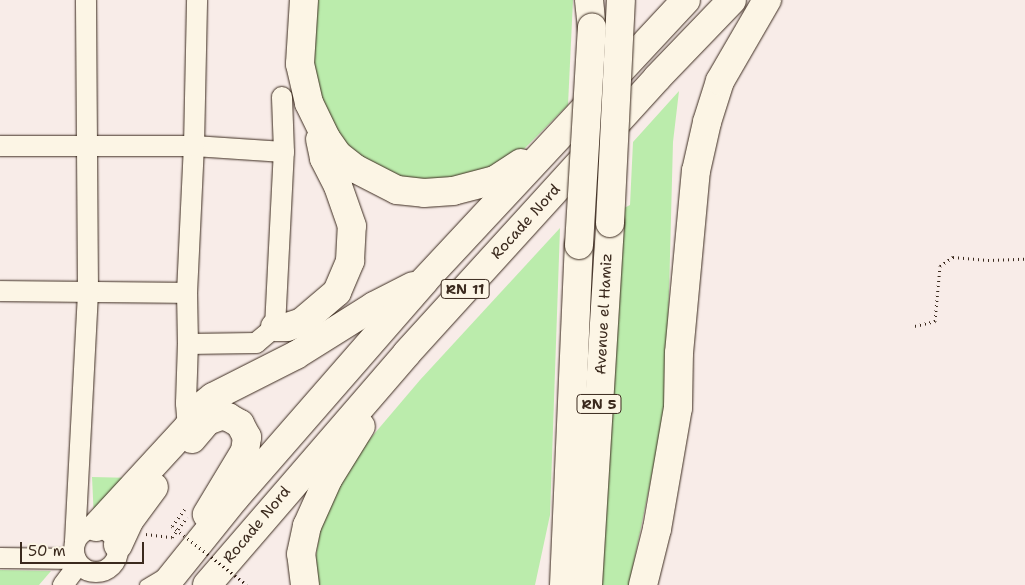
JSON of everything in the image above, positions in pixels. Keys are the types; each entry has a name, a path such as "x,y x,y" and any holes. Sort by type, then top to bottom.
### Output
{"highway":[{"path":"275,326 287,327 302,322 337,292 350,261 352,226 338,186 324,158 300,64 304,0"},
{"path":"589,0 592,27"},
{"name":"RN 5","path":"564,585 579,244 594,0"},
{"name":"Avenue el Hamiz","path":"588,585 610,223 621,0"},
{"name":"RN 11","path":"165,585 181,563 424,281 686,0"},
{"name":"Rocade Nord","path":"207,585 407,353 657,78 732,0"},
{"path":"643,585 657,529 678,408 679,353 696,171 707,122 720,81 767,0"},
{"path":"316,122 338,155 356,169 397,190 424,192 453,191 495,180 550,144"},
{"path":"82,548 188,427 198,409 214,397 296,355 380,302 424,281"},
{"path":"305,585 301,554 307,526 328,479 407,353"},
{"path":"118,545 134,513 202,426 214,418 228,417 240,424 244,430 246,437 245,451 220,489 181,563"},
{"path":"548,585 566,541"}],"street":[{"path":"80,0 94,0"},
{"path":"0,558 82,548 110,532 118,545 116,559 106,570 92,572 82,548 88,290 86,0"},
{"path":"188,427 186,403 187,293 194,146 196,0"},
{"path":"188,344 256,343 275,326 284,152 282,97"},
{"path":"0,146 194,146 284,152"},
{"path":"0,291 88,290 187,293"},
{"path":"62,585 82,548"}],"lane":[{"path":"146,585 181,563"}],"path":[{"path":"915,326 935,321 940,266 953,257 988,260 1025,259"},
{"path":"172,526 247,585"}],"green space":[{"path":"314,0 573,0 568,105 515,158 448,186 391,178 344,150 312,77"},
{"path":"679,91 673,142 666,407 629,585 602,585 624,208 630,205 633,142"},
{"path":"560,228 550,515 535,585 318,585 316,556 323,513 352,460 420,380"},
{"path":"92,477 135,478 94,519"},
{"path":"0,570 51,571 39,585 0,585"}]}
